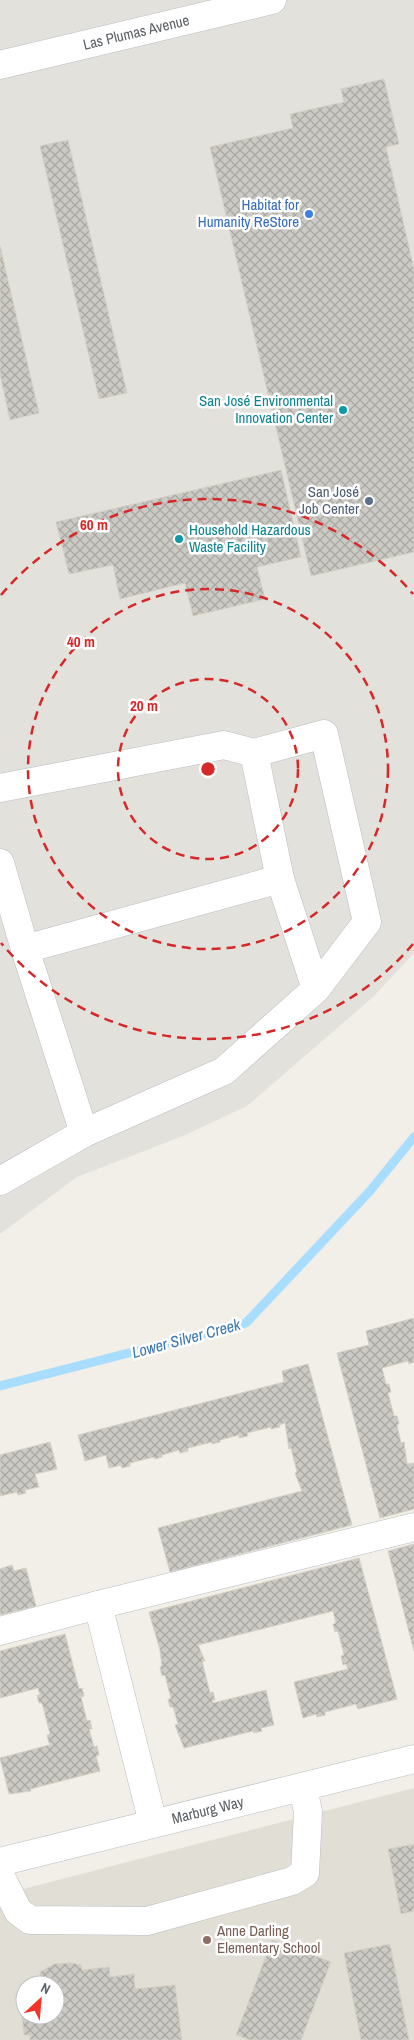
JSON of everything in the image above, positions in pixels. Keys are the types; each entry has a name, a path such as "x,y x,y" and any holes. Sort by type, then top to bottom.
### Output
{"street":[{"name":"Las Plumas Avenue","path":"0,65 272,0"},
{"path":"0,788 224,745 254,753 324,734 367,922 316,989 224,1071 84,1133 0,1181"},
{"path":"254,753 280,880 316,989"},
{"path":"0,863 24,949 84,1133"},
{"path":"24,949 280,880"},
{"path":"0,1631 98,1604 414,1527"},
{"path":"98,1604 153,1824"},
{"name":"Marburg Way","path":"0,1862 414,1759"},
{"path":"0,1875 18,1911 30,1920 146,1921 292,1881 305,1873 308,1812 302,1787"}],"shaded area":[{"path":"0,0 414,0 414,953 373,997 247,1106 183,1136 77,1177 0,1234"},
{"name":"Anne Darling Elementary School","path":"414,1788 414,2040 0,2040 0,1895"}],"building":[{"name":"San José Environmental Innovation Center","path":"384,79 399,144 386,147 414,269 414,552 311,576 210,147 293,128 290,114 344,102 341,89"},
{"path":"68,140 127,393 99,399 40,146"},
{"path":"0,246 39,413 10,420 0,374"},
{"name":"Household Hazardous Waste Facility","path":"281,470 301,557 257,567 265,599 193,616 185,583 120,599 113,565 69,574 56,522"},
{"path":"414,1318 414,1362 409,1364 408,1361 382,1368 386,1384 389,1384 391,1392 388,1393 394,1416 397,1416 401,1443 404,1442 407,1464 414,1463 414,1509 380,1518 337,1353 369,1345 366,1331"},
{"path":"308,1364 352,1525 170,1572 158,1528 302,1491 295,1473 297,1472 291,1448 289,1449 285,1423 279,1425 280,1427 271,1429 271,1427 247,1433 248,1436 239,1438 239,1435 220,1440 220,1442 188,1448 188,1451 180,1453 179,1450 155,1459 154,1457 130,1463 130,1466 122,1468 121,1465 109,1468 106,1455 85,1461 78,1435 284,1382 282,1371"},
{"path":"50,1442 57,1469 35,1474 39,1487 25,1490 26,1493 18,1495 17,1492 0,1496 0,1455"},
{"path":"414,1544 414,1651 388,1551"},
{"path":"359,1558 397,1699 358,1709 356,1704 325,1712 325,1715 317,1717 316,1714 303,1718 294,1682 348,1669 346,1664 343,1665 341,1656 344,1655 338,1631 335,1632 333,1624 336,1623 333,1611 198,1645 205,1661 202,1661 210,1693 213,1692 215,1700 212,1701 213,1703 266,1690 274,1725 261,1728 262,1731 254,1733 253,1731 184,1748 175,1725 178,1724 173,1707 170,1707 168,1699 171,1699 165,1675 162,1676 160,1650 149,1612"},
{"path":"12,1565 14,1571 26,1568 36,1606 0,1615 0,1569"},
{"path":"65,1634 79,1689 82,1688 84,1696 81,1697 87,1721 90,1720 92,1729 89,1729 94,1747 97,1746 99,1755 96,1756 100,1771 30,1789 31,1791 9,1794 0,1758 53,1744 49,1743 47,1735 50,1734 42,1703 39,1703 37,1695 40,1695 38,1688 0,1698 0,1651"},
{"path":"414,1844 414,1911 401,1914 388,1849"},
{"path":"272,1940 331,1962 301,2040 250,2040 236,2035"},
{"path":"390,1944 409,2040 361,2040 344,1953"},
{"path":"71,1963 81,1965 82,1970 109,1967 110,1977 134,1974 135,1989 175,1985 182,2040 30,2040 30,2035 24,2035 23,2025 65,2025 65,1975 40,1975 40,1972 54,1964"}],"waterway":[{"name":"Lower Silver Creek","path":"0,1386 246,1323 370,1191 414,1137"}],"place":[{"name":"Habitat for Humanity ReStore","path":"309,214"},
{"name":"San José Environmental Innovation Center","path":"343,410"},
{"name":"San José Job Center","path":"369,501"},
{"name":"Household Hazardous Waste Facility","path":"179,539"},
{"name":"Anne Darling Elementary School","path":"207,1940"}]}
